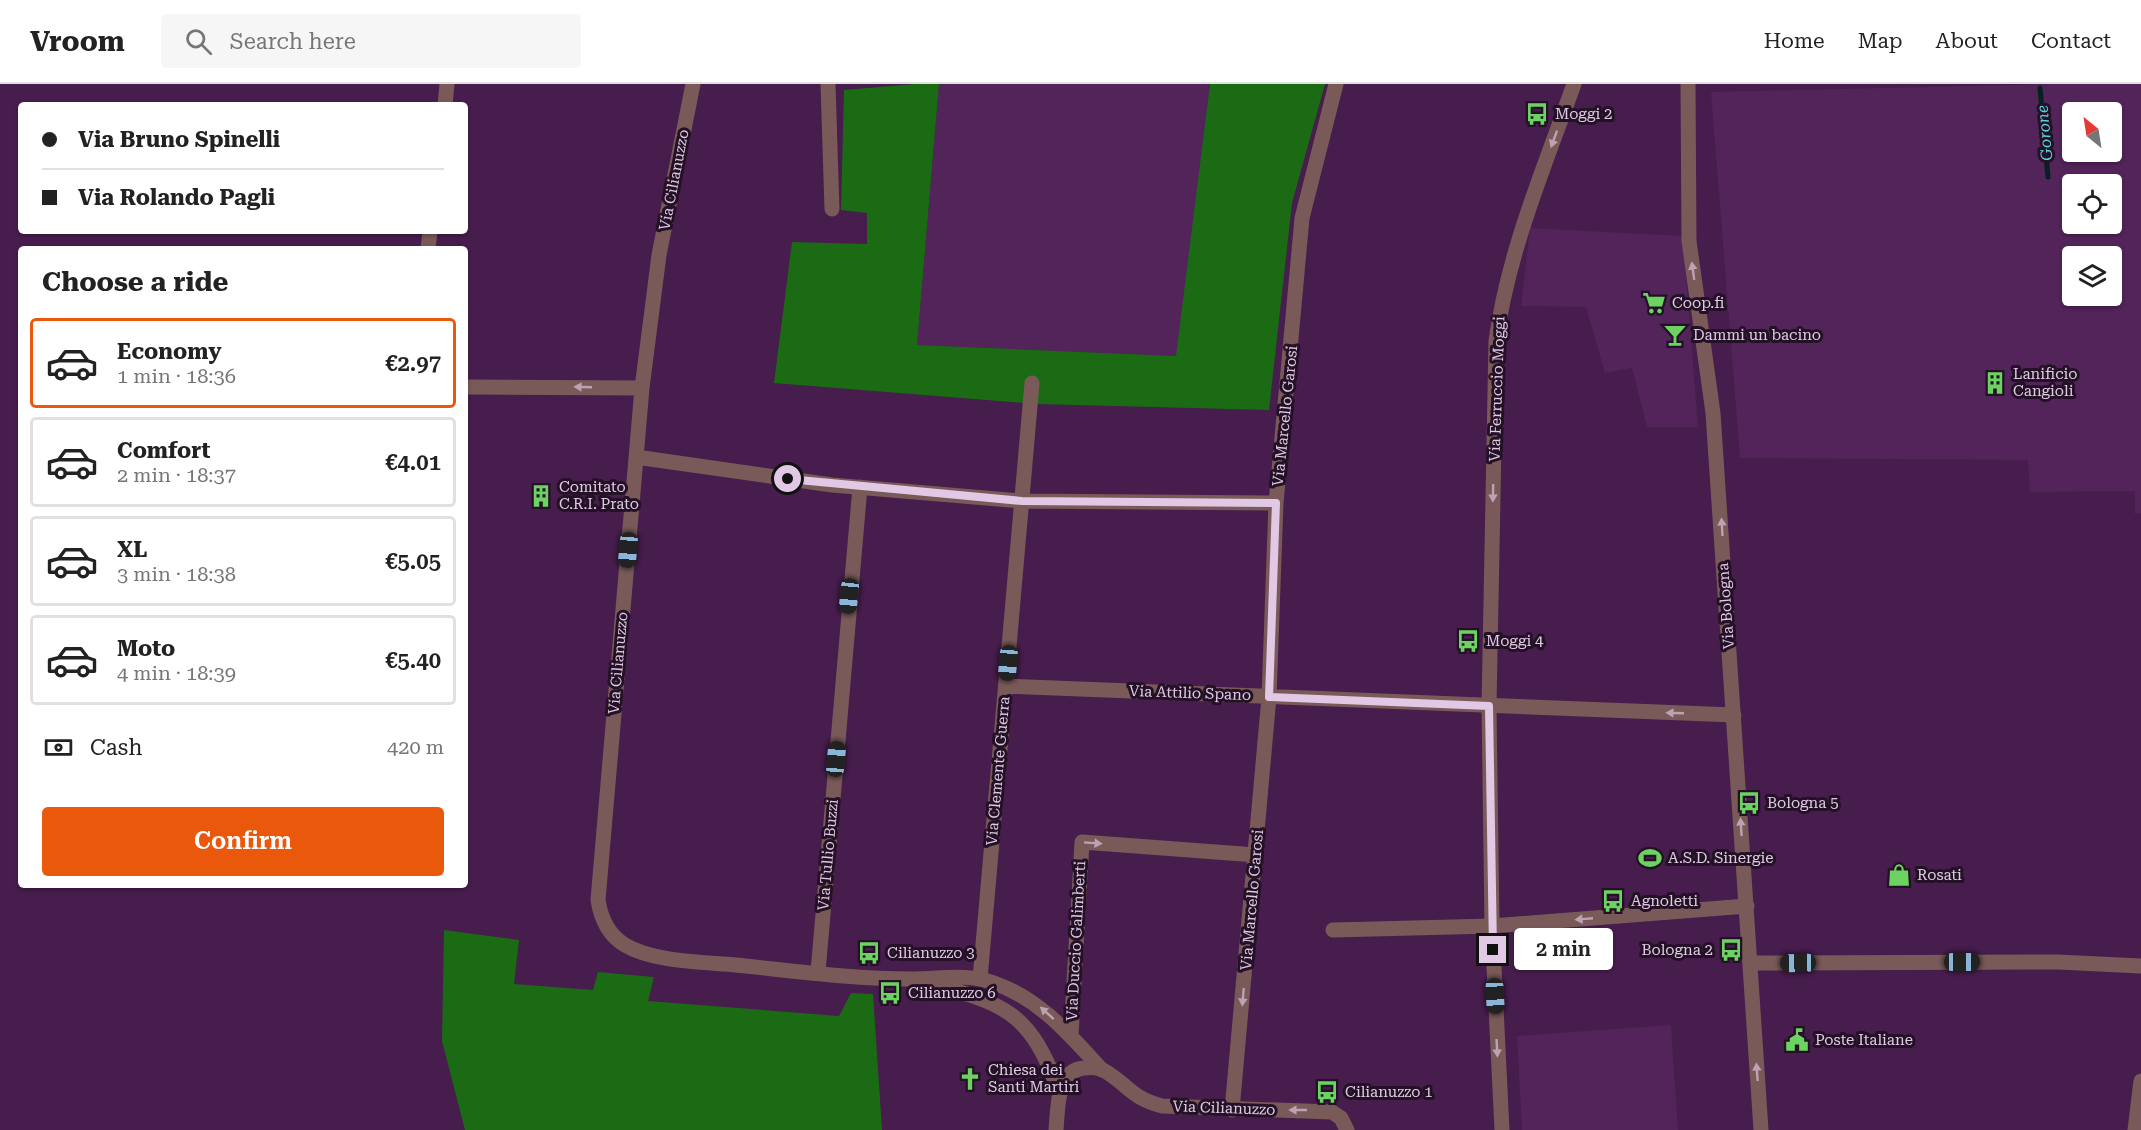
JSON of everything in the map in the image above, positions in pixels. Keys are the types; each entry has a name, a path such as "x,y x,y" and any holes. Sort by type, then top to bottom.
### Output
{"street":[{"path":"445,102 447,84"},
{"name":"Via Cilianuzzo","path":"693,84 659,255 642,388 598,900 600,912 610,933 636,951 671,958 913,979 944,977 980,979 1017,992 1040,1006 1102,1070 1136,1097 1153,1104 1172,1108 1332,1112 1341,1118 1347,1130"},
{"path":"828,84 832,209"},
{"name":"Via Marcello Garosi","path":"1232,1110 1269,697 1276,503 1302,218 1336,84"},
{"name":"Via Ferruccio Moggi","path":"1501,1122 1492,926 1489,706 1496,341 1501,304 1527,215 1574,84"},
{"name":"Via Bologna","path":"1690,84 1689,241 1713,413 1761,1130"},
{"name":"Via Clemente Guerra","path":"980,979 1032,383"},
{"path":"468,387 642,388"},
{"path":"636,457 860,487 1022,501 1276,503"},
{"name":"Via Tullio Buzzi","path":"818,972 860,487"},
{"name":"Via Attilio Spano","path":"1006,686 1734,715"},
{"name":"Via Duccio Galimberti","path":"1071,1036 1082,842 1256,855"},
{"path":"1333,930 1492,926 1747,906"},
{"path":"1751,963 2058,962 2141,966"},
{"name":"Via Cilianuzzo","path":"913,979 978,996 1008,1010 1023,1023 1036,1040 1050,1066 1060,1094"},
{"path":"1056,1130 1060,1094 1065,1078 1075,1070 1086,1067 1102,1070"},
{"path":"2135,1130 2141,1081"},
{"path":"1495,1130 1501,1122"}],"shaded area":[{"path":"939,84 1210,84 1177,356 917,345"},
{"path":"2141,84 2141,513 2135,514 2135,491 2030,492 2028,460 1740,458 1711,92"},
{"path":"1530,228 1683,236 1698,427 1647,427 1632,368 1605,373 1586,307 1521,306"},
{"path":"1671,1025 1678,1130 1522,1130 1517,1036"}],"green space":[{"path":"939,84 917,345 1176,356 1210,84 1325,84 1292,203 1269,410 1037,404 774,383 792,242 867,244 867,213 841,210 844,90"},
{"path":"444,930 519,940 514,984 593,990 598,972 654,977 648,1001 839,1016 851,993 873,994 882,1130 465,1130 442,1041"}],"waterway":[{"name":"Gorone","path":"2040,88 2048,177"}],"place":[{"name":"Moggi 2","path":"1537,114"},
{"name":"Coop.fi","path":"1654,303"},
{"name":"Dammi un bacino","path":"1675,335"},
{"name":"Lanificio Cangioli","path":"1995,383"},
{"name":"Comitato C.R.I. Prato","path":"541,496"},
{"name":"Moggi 4","path":"1468,641"},
{"name":"Bologna 5","path":"1749,803"},
{"name":"A.S.D. Sinergie","path":"1650,858"},
{"name":"Rosati","path":"1899,875"},
{"name":"Agnoletti","path":"1613,901"},
{"name":"Bologna 2","path":"1731,950"},
{"name":"Cilianuzzo 3","path":"869,953"},
{"name":"Cilianuzzo 6","path":"890,993"},
{"name":"Poste Italiane","path":"1797,1040"},
{"name":"Chiesa dei Santi Martiri","path":"970,1079"},
{"name":"Cilianuzzo 1","path":"1327,1092"}],"route":[{"path":"788,479 832,485 1022,501 1276,503 1269,697 1489,706 1493,950"}]}
